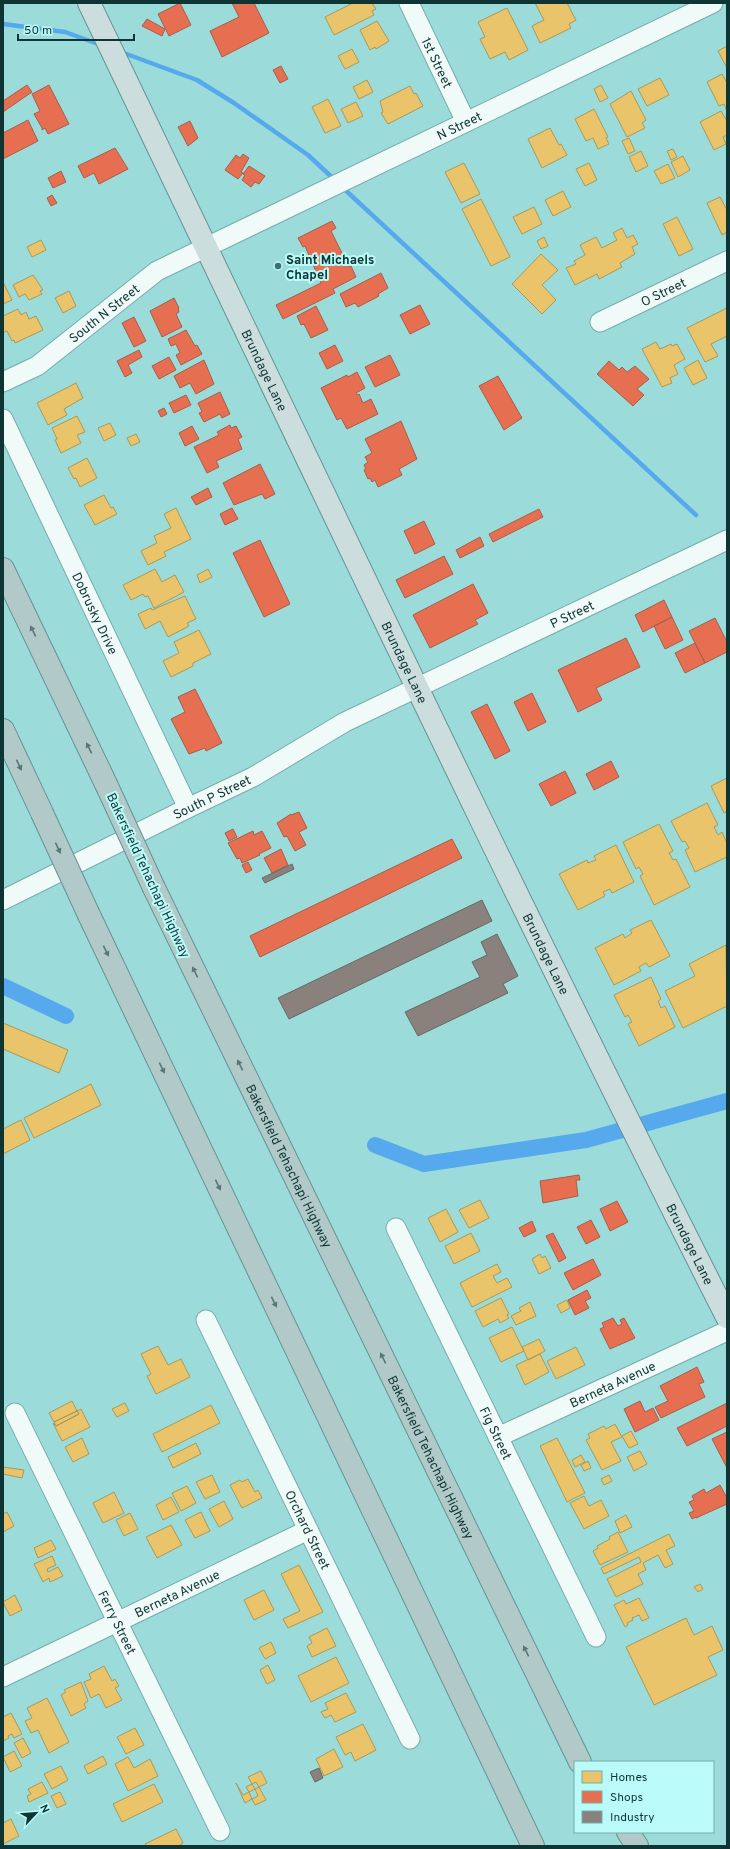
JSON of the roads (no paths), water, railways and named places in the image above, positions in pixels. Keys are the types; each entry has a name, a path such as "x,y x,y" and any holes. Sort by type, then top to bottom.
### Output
{"highway":[{"name":"Bakersfield Tehachapi Highway","path":"3,569 154,888 580,1761"},
{"path":"3,730 89,916 533,1846"},
{"path":"538,1677 587,1761"},
{"path":"465,1701 516,1846"},
{"path":"614,1833 620,1846"},
{"path":"629,1833 636,1846"}],"main road":[{"name":"Brundage Lane","path":"93,11 417,688 642,1150 727,1317"}],"street":[{"name":"1st Street","path":"409,3 466,122"},
{"name":"N Street","path":"206,247 713,3"},
{"name":"South N Street","path":"3,382 37,366 157,271 206,247"},
{"name":"O Street","path":"600,322 727,261"},
{"name":"Dobrusky Drive","path":"3,419 188,808"},
{"name":"P Street","path":"417,688 727,540"},
{"name":"South P Street","path":"5,895 253,777 340,725 417,688"},
{"name":"Fig Street","path":"396,1228 596,1637"},
{"name":"Orchard Street","path":"206,1320 410,1739"},
{"name":"Berneta Avenue","path":"498,1437 727,1331"},
{"name":"Ferry Street","path":"15,1413 220,1831"},
{"name":"Berneta Avenue","path":"3,1677 308,1530"}],"waterway":[{"path":"3,24 65,32 101,45"},
{"path":"121,52 197,80 234,103 308,155 336,181"},
{"path":"342,187 696,515"},
{"path":"3,986 66,1016"},
{"path":"375,1145 424,1164 586,1140 727,1101"}],"place":[{"name":"Saint Michaels Chapel","path":"278,266"}]}
